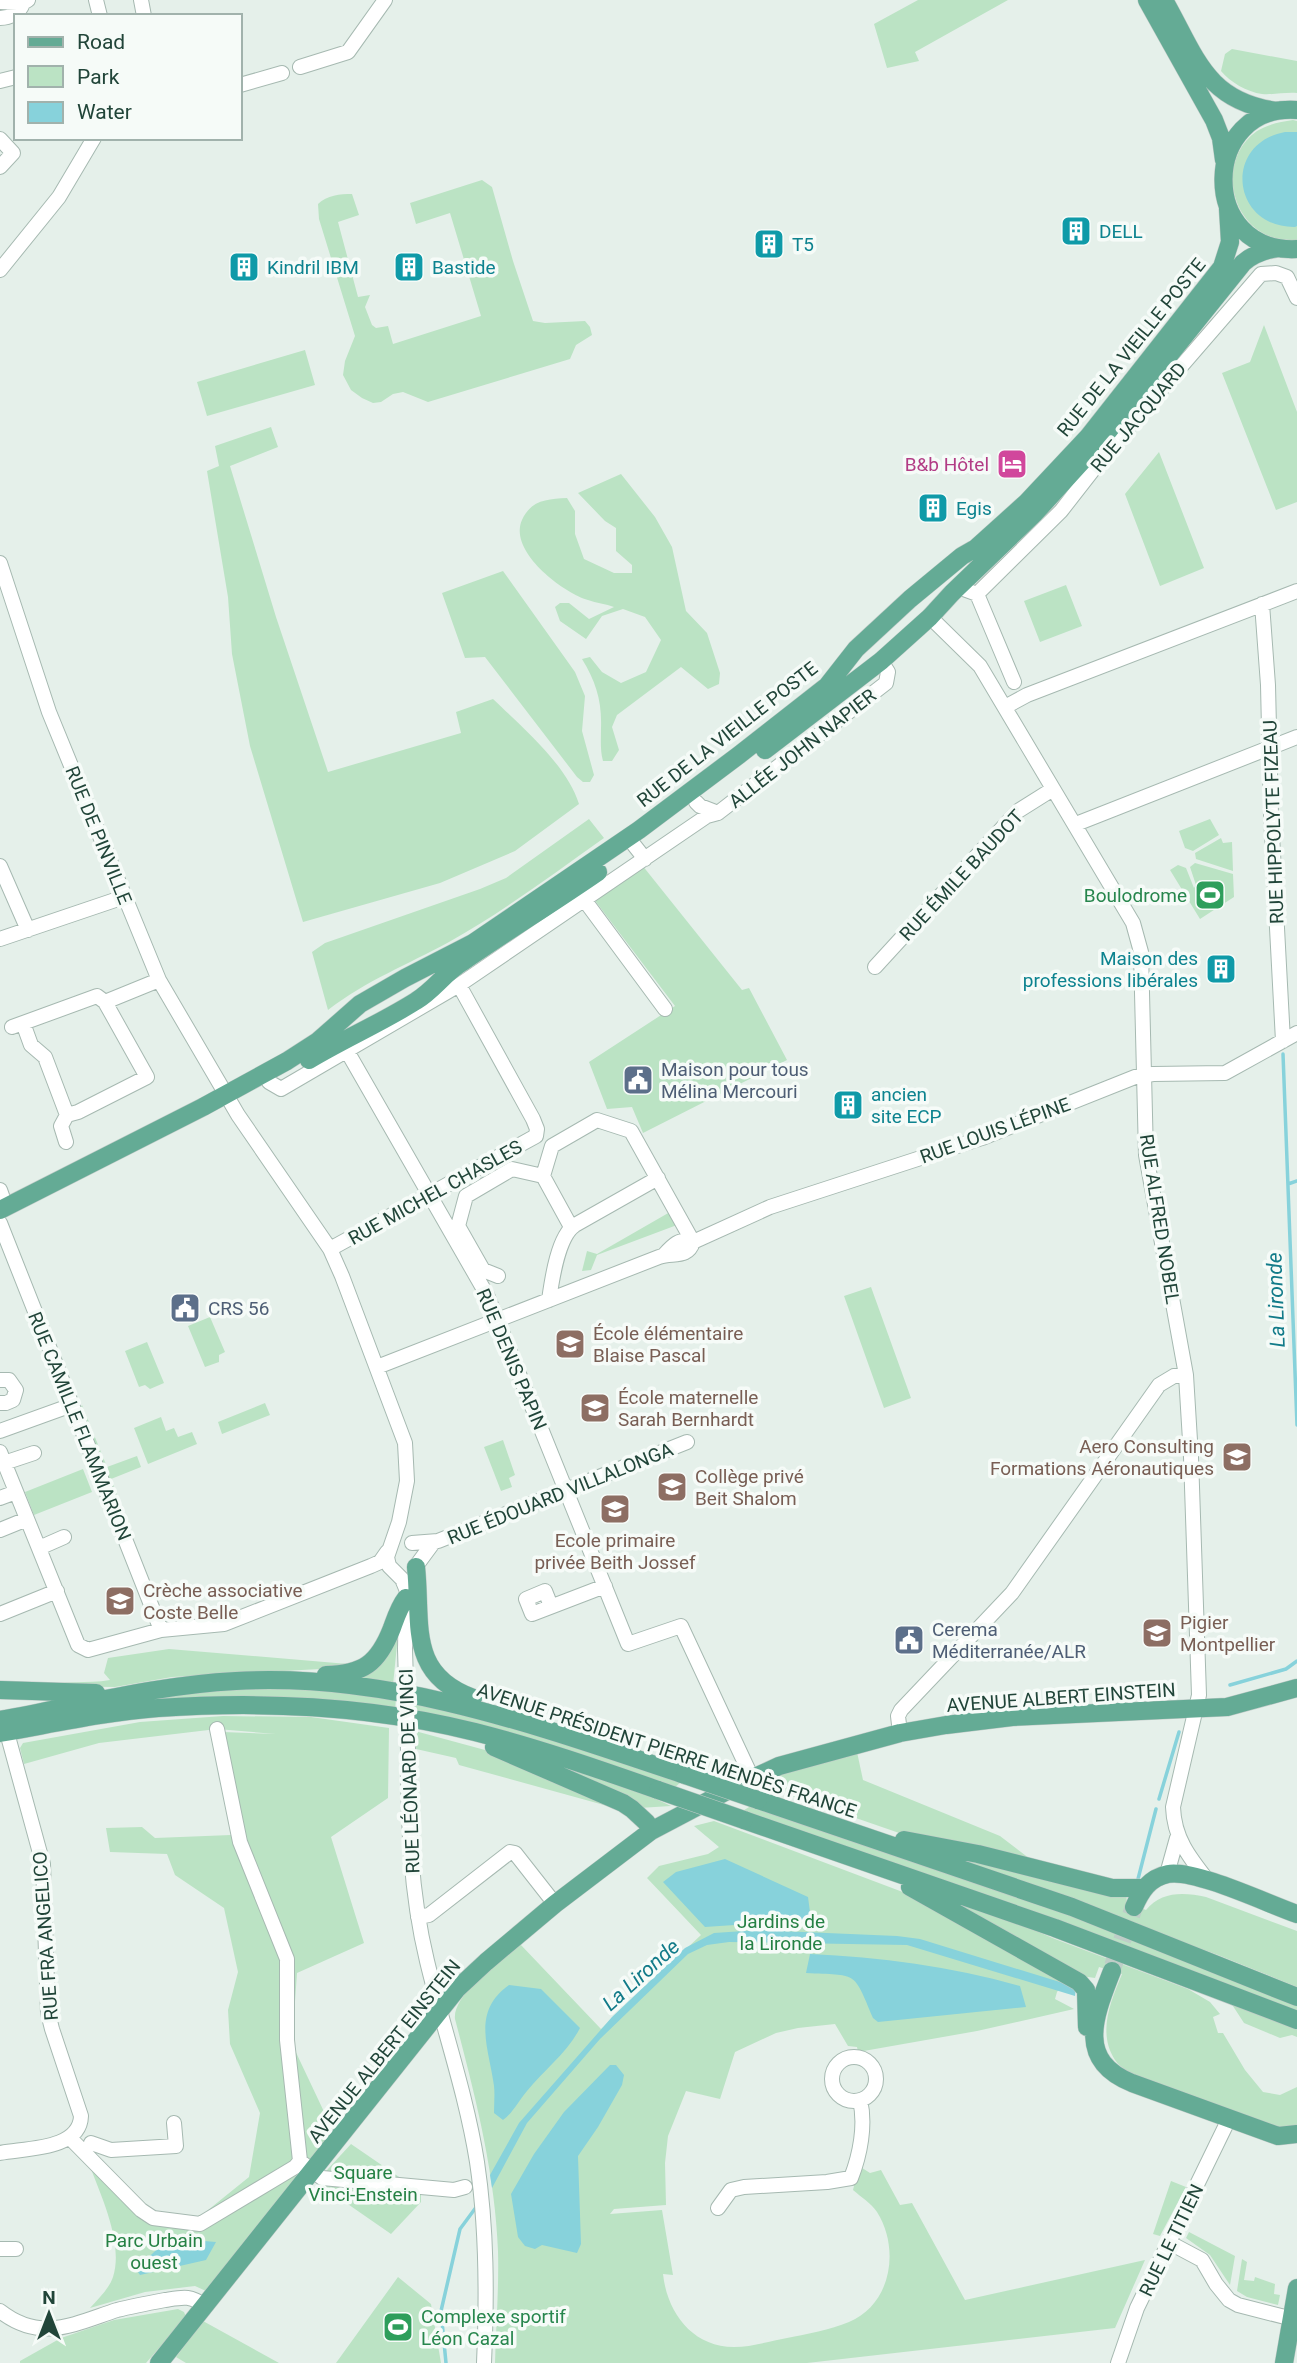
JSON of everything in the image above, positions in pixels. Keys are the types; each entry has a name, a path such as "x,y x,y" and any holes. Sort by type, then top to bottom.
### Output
{"main road":[{"name":"RUE DE LA VIEILLE POSTE","path":"2,1207 226,1095 287,1061 318,1041 360,1004 473,943 639,830 827,686 856,649 910,599 998,530 1088,437 1222,267 1230,242 1228,209 1222,187 1224,162 1221,138 1214,120 1147,0"},
{"path":"1164,0 1204,72 1216,86 1241,104 1277,111 1297,110"},
{"path":"1224,162 1231,144 1243,129 1259,118 1277,111"},
{"path":"1228,209 1248,234 1262,243 1291,250"},
{"name":"RUE DE LA VIEILLE POSTE","path":"226,1095 252,1092 342,1050 372,1027 451,982 459,964 580,894 640,852 696,802 881,661 930,617 1035,513 1091,452 1243,263 1265,250 1291,250"},
{"path":"402,1562 417,1610 426,1660 437,1677 457,1692 523,1714 529,1723"},
{"path":"257,1680 289,1675 345,1674 363,1668 378,1655 385,1644 400,1605 407,1595"},
{"name":"AVENUE PRÉSIDENT PIERRE MENDÈS FRANCE","path":"0,1720 155,1690 257,1680 334,1684 430,1697 529,1723 1093,1915 1297,1997"},
{"name":"AVENUE ALBERT EINSTEIN","path":"159,2363 206,2306 307,2166 457,1989 649,1827 752,1778 800,1759 900,1733 1012,1717 1227,1707 1297,1688"},
{"path":"0,1690 77,1694 155,1690"},
{"name":"AVENUE PRÉSIDENT PIERRE MENDÈS FRANCE","path":"3,1738 108,1715 155,1708 254,1706 344,1710 447,1726 522,1745 658,1790 1055,1928 1297,2020"},
{"path":"447,1726 454,1735 507,1752 622,1803 632,1809 649,1827"},
{"path":"864,1837 875,1833 978,1854 1111,1888 1143,1888 1167,1874 1188,1874 1297,1914"},
{"path":"886,1869 889,1878 924,1894 1079,1982 1086,1990 1087,2029 1106,2066 1121,2079 1278,2137 1297,2147"},
{"path":"1134,1907 1143,1888"},
{"path":"1094,2045 1092,2034 1095,2018 1112,1971"},
{"path":"1278,2137 1297,2134"},
{"path":"1284,2363 1295,2319 1297,2288"}],"street":[{"path":"300,68 348,52 385,0"},
{"path":"0,2 26,2"},
{"path":"242,84 282,73"},
{"path":"0,139 13,153 0,167"},
{"path":"0,271 59,197 93,140"},
{"name":"RUE JACQUARD","path":"977,594 1061,510 1107,452 1261,274 1276,273 1287,277 1297,298"},
{"name":"RUE DE PINVILLE","path":"0,565 49,712 159,980 226,1095"},
{"path":"958,587 977,594 1014,682"},
{"path":"1005,707 1027,695 1297,590"},
{"name":"RUE HIPPOLYTE FIZEAU","path":"1262,604 1268,685 1267,813 1283,1041"},
{"name":"RUE ALFRED NOBEL","path":"930,617 980,666 1133,923 1141,952 1146,1155 1186,1376 1191,1444 1198,1709 1172,1807 1173,1824 1177,1838 1208,1881"},
{"name":"ALLÉE JOHN NAPIER","path":"696,802 718,813 886,683 888,672 881,661"},
{"path":"1076,824 1297,737"},
{"name":"RUE ÉMILE BAUDOT","path":"875,967 1018,811 1053,789"},
{"name":"RUE DE LA VIEILLE POSTE","path":"640,852 707,816 718,813"},
{"path":"0,866 28,930"},
{"path":"580,894 665,1009"},
{"name":"RUE DE LA VIEILLE POSTE","path":"451,982 580,894"},
{"path":"0,939 124,897"},
{"path":"105,1002 159,980"},
{"name":"RUE MICHEL CHASLES","path":"330,1249 526,1142 538,1132 533,1119 451,982"},
{"path":"66,1142 61,1126 68,1115 147,1077 105,1002 97,996 17,1025 31,1045 46,1057 68,1115"},
{"name":"RUE LOUIS LÉPINE","path":"377,1367 664,1255 674,1244 688,1240 693,1242 770,1207 982,1138 1144,1075 1225,1073 1297,1033"},
{"name":"RUE DENIS PAPIN","path":"342,1050 487,1295 628,1644 681,1626 752,1778"},
{"path":"226,1095 330,1249 377,1367 405,1444 407,1458 407,1481 399,1522 402,1562"},
{"path":"571,1227 543,1176 552,1146 601,1121 633,1132 693,1242"},
{"path":"498,1276 483,1270 458,1226 466,1196 512,1169 543,1176"},
{"path":"549,1300 564,1239 571,1227 658,1178"},
{"name":"RUE CAMILLE FLAMMARION","path":"2,1207 72,1405 160,1630"},
{"path":"900,1733 898,1716 901,1710 1012,1593 1159,1385 1167,1379 1186,1376"},
{"path":"0,1380 9,1380 15,1386 15,1397 4,1403 17,1425"},
{"path":"0,1431 72,1405"},
{"name":"RUE ÉDOUARD VILLALONGA","path":"160,1630 224,1624 371,1566 402,1562 433,1543 687,1442"},
{"path":"34,1453 2,1458 78,1645 88,1650 160,1630"},
{"path":"0,1498 16,1492"},
{"path":"0,1530 27,1519"},
{"path":"399,1522 409,1542"},
{"path":"39,1548 64,1537"},
{"name":"RUE ÉDOUARD VILLALONGA","path":"402,1562 409,1542 433,1543"},
{"name":"RUE LÉONARD DE VINCI","path":"409,1542 419,1551 402,1562 407,1595 405,1649 410,1853 426,1960 470,2125 480,2183 487,2298 484,2363"},
{"path":"551,1606 545,1591 526,1599 532,1614 605,1586"},
{"path":"0,1614 57,1591"},
{"path":"217,1729 240,1842 287,1959 287,2040 307,2166"},
{"name":"RUE FRA ANGELICO","path":"3,1738 43,1864 48,2013 82,2116 80,2127 70,2138"},
{"name":"RUE ALFRED NOBEL","path":"1167,1874 1177,1838"},
{"path":"418,1917 429,1915 510,1852 515,1853 555,1904"},
{"path":"718,2208 731,2190 744,2187 851,2178 859,2152 863,2115 860,2100"},
{"name":"RUE LE TITIEN","path":"1118,2363 1137,2308 1202,2176 1226,2124 1225,2118"},
{"path":"91,2143 111,2150 176,2146 174,2123"},
{"path":"0,2153 58,2143 70,2138 141,2210 153,2218 200,2224 295,2166 307,2166 322,2178 454,2190 465,2187"},
{"path":"1170,2243 1202,2260 1229,2300 1238,2305 1295,2319"},
{"path":"0,2249 16,2249"},
{"path":"0,2311 13,2322 33,2328 55,2329 147,2303 186,2297 206,2306"}],"green space":[{"path":"918,0 1008,0 915,52 919,61 887,68 874,24"},
{"path":"1232,49 1297,61 1297,93 1262,94 1234,83 1221,71 1225,54"},
{"path":"1297,121 1297,240 1269,236 1249,222 1235,197 1233,182 1238,154 1246,141 1257,131"},
{"path":"482,180 492,187 533,321 585,321 592,335 576,345 570,359 428,402 403,392 393,394 381,402 373,403 362,398 351,390 343,375 345,361 355,336 319,219 318,204 330,197 352,194 359,215 338,222 358,297 370,295 365,307 372,325 376,328 388,326 393,344 481,316 450,213 416,224 410,203"},
{"path":"1264,325 1297,412 1297,502 1276,510 1222,373 1250,362"},
{"path":"305,350 315,385 207,416 197,382"},
{"path":"271,427 278,447 230,466 276,617 328,772 461,733 456,712 493,699 554,761 565,775 579,804 515,851 440,883 303,922 250,746 232,654 228,597 207,471 219,466 215,446"},
{"path":"1159,452 1204,568 1160,586 1125,494"},
{"path":"621,474 655,517 672,547 686,611 707,633 720,673 719,684 708,689 681,667 617,715 612,727 619,750 612,761 603,761 599,700 582,659 590,657 602,672 621,683 646,672 661,640 645,617 623,609 602,616 586,639 560,621 555,607 560,603 569,603 589,619 614,607 577,596 552,579 530,557 520,532 522,520 530,508 546,500 567,498 575,511 575,534 584,559 614,573 632,573 632,565 616,551 616,528 605,521 578,493"},
{"path":"503,571 575,672 585,696 582,731 594,775 590,782 583,782 577,777 485,657 465,658 442,593"},
{"path":"1066,585 1082,626 1040,642 1024,601"},
{"path":"589,819 604,838 489,918 449,942 372,981 328,1010 312,952 325,943 506,878"},
{"path":"1210,819 1219,835 1193,851 1185,848 1179,831"},
{"path":"1221,838 1223,843 1232,842 1233,871 1196,859 1195,853"},
{"name":"Boulodrome","path":"1195,863 1233,874 1234,897 1200,919 1170,870 1178,865 1186,868 1194,888 1196,885 1190,867"},
{"path":"642,865 742,990 749,988 787,1060 643,1133 632,1107 607,1109 589,1062 675,1006 593,898"},
{"path":"670,1212 677,1225 597,1255 591,1270 582,1271 587,1251 597,1254"},
{"path":"871,1287 911,1398 884,1408 844,1296"},
{"path":"210,1317 225,1352 219,1355 219,1362 205,1367 188,1326"},
{"path":"147,1342 164,1383 150,1389 145,1385 139,1387 125,1351"},
{"path":"265,1403 270,1415 222,1434 218,1422"},
{"path":"82,1405 107,1467 137,1456 141,1467 111,1479 120,1502 117,1503 80,1409"},
{"path":"161,1417 166,1431 174,1428 178,1437 192,1432 197,1444 148,1464 134,1428"},
{"path":"503,1440 515,1475 509,1478 512,1487 501,1491 484,1447"},
{"path":"83,1469 92,1492 34,1515 25,1492"},
{"path":"399,1624 393,1685 358,1680"},
{"path":"169,1649 348,1664 340,1668 172,1677 115,1687 41,1686 110,1680 104,1673 108,1658"},
{"path":"291,1687 396,1698 395,1710 125,1702 234,1688"},
{"path":"415,1700 682,1781 673,1789 415,1714"},
{"name":"Parc Urbain ouest","path":"223,1716 311,1717 389,1728 388,1798 331,1837 364,1943 297,1973 292,2044 335,2135 206,2291 195,2286 145,2292 90,2308 111,2281 116,2263 109,2218 88,2161 108,2172 151,2210 197,2219 249,2177 260,2113 230,2044 228,2010 238,1972 224,1908 175,1875 167,1854 110,1852 106,1828 142,1827 155,1838 231,1835 287,1951 252,1865 222,1732 276,1734 217,1729 99,1743 24,1764 20,1748 23,1743 140,1722"},
{"path":"415,1731 485,1750 622,1810 459,1765 456,1758 416,1749"},
{"path":"513,1749 643,1793 671,1806 639,1808"},
{"path":"857,1752 863,1780 1000,1836 1034,1862 905,1835 752,1782"},
{"path":"754,1804 1016,1895 1297,2001 1297,2013 741,1812"},
{"name":"Jardins de la Lironde","path":"714,1821 908,1894 1065,1980 1055,1999 1074,2009 977,2031 858,2052 857,2047 848,2046 835,2024 798,2028 776,2033 735,2052 720,2099 686,2091 668,2136 665,2163 666,2205 614,2209 610,2214 662,2210 673,2275 663,2274 665,2288 684,2325 706,2341 740,2347 826,2330 863,2314 883,2289 890,2258 884,2226 877,2212 853,2190 859,2166 870,2173 881,2170 900,2205 912,2203 965,2300 1145,2260 1115,2328 807,2363 495,2363 498,2251 493,2192 477,2105 455,2019 456,2009 470,1988 520,1944 601,2029 701,1935 647,1878 659,1866 708,1854 719,1847 694,1826"},
{"path":"933,1852 1126,1893 1127,1903 1146,1910 1166,1896 1189,1894 1206,1897 1297,1931 1297,1987 1218,1955"},
{"path":"952,1899 1188,1989 1210,2002 1220,2014 1213,2017 1218,2033 1223,2033 1245,2070 1263,2092 1280,2095 1297,2087 1297,2127 1281,2128 1124,2069 1115,2060 1110,2049 1106,2028 1110,2006 1122,1974 1099,1967 1095,1978 1081,1976 950,1903"},
{"path":"1231,2003 1297,2025 1297,2037 1292,2035 1280,2038 1244,2023"},
{"name":"Square Vinci-Enstein","path":"351,2144 421,2192 421,2202 391,2234 316,2182"},
{"path":"1171,2181 1186,2187 1160,2236 1153,2234"},
{"path":"1189,2232 1235,2256 1230,2285 1210,2255 1186,2238"},
{"path":"1242,2259 1247,2262 1244,2280 1254,2281 1255,2277 1275,2284 1274,2294 1280,2295 1278,2305 1247,2297 1237,2291"},
{"name":"Complexe sportif Léon Cazal","path":"398,2277 431,2304 441,2363 336,2363"},
{"path":"178,2309 184,2312 186,2317 146,2363 20,2363 61,2338 114,2320"},
{"path":"203,2321 279,2363 186,2363 176,2357"}],"water":[{"path":"1285,132 1297,132 1295,227 1274,224 1258,214 1248,201 1243,184 1244,168 1251,152 1265,140"},
{"path":"725,1859 808,1897 811,1920 705,1927 663,1882 676,1872"},
{"path":"759,1930 920,1939 1076,1987 1075,1996 907,1945 729,1942 707,1945 688,1954 600,2039 527,2123 492,2188 490,2175 519,2123 612,2017 685,1948 714,1933"},
{"path":"810,1954 916,1964 995,1979 1020,1986 1026,2007 878,2022 873,2018 861,1991 851,1978 835,1974 806,1973"},
{"path":"509,1985 541,1989 580,2028 562,2053 503,2120 494,2113 494,2086 485,2031 490,2007"},
{"path":"610,2065 616,2065 624,2075 622,2085 578,2156 581,2244 577,2253 542,2245 535,2249 525,2246 518,2237 511,2194 534,2154 564,2112"},
{"path":"169,2238 216,2242 206,2260 140,2275 136,2269"}],"waterway":[{"name":"La Lironde","path":"1283,1054 1297,1425"},
{"name":"La Lironde","path":"1288,1184 1297,1181"},
{"name":"La Lironde","path":"1230,1685 1286,1669 1297,1661"},
{"name":"La Lironde","path":"1159,1799 1179,1732"},
{"name":"La Lironde","path":"1138,1879 1156,1809"},
{"name":"La Lironde","path":"446,2363 441,2311 460,2229 477,2206"}],"tunnel":[{"path":"1113,1966 1134,1907"}],"place":[{"name":"DELL","path":"1076,231"},
{"name":"T5","path":"769,244"},
{"name":"Kindril IBM","path":"244,267"},
{"name":"Bastide","path":"409,267"},
{"name":"B&b Hôtel","path":"1012,464"},
{"name":"Egis","path":"933,508"},
{"name":"Boulodrome","path":"1210,895"},
{"name":"Maison des professions libérales","path":"1221,969"},
{"name":"Maison pour tous Mélina Mercouri","path":"638,1080"},
{"name":"ancien site ECP","path":"848,1105"},
{"name":"CRS 56","path":"185,1308"},
{"name":"École élémentaire Blaise Pascal","path":"570,1344"},
{"name":"École maternelle Sarah Bernhardt","path":"595,1408"},
{"name":"Aero Consulting Formations Aéronautiques","path":"1237,1457"},
{"name":"Collège privé Beit Shalom","path":"672,1487"},
{"name":"Ecole primaire privée Beith Jossef","path":"615,1509"},
{"name":"Crèche associative Coste Belle","path":"120,1601"},
{"name":"Pigier Montpellier","path":"1157,1633"},
{"name":"Cerema Méditerranée/ALR","path":"909,1640"},
{"name":"Complexe sportif Léon Cazal","path":"398,2327"}]}
